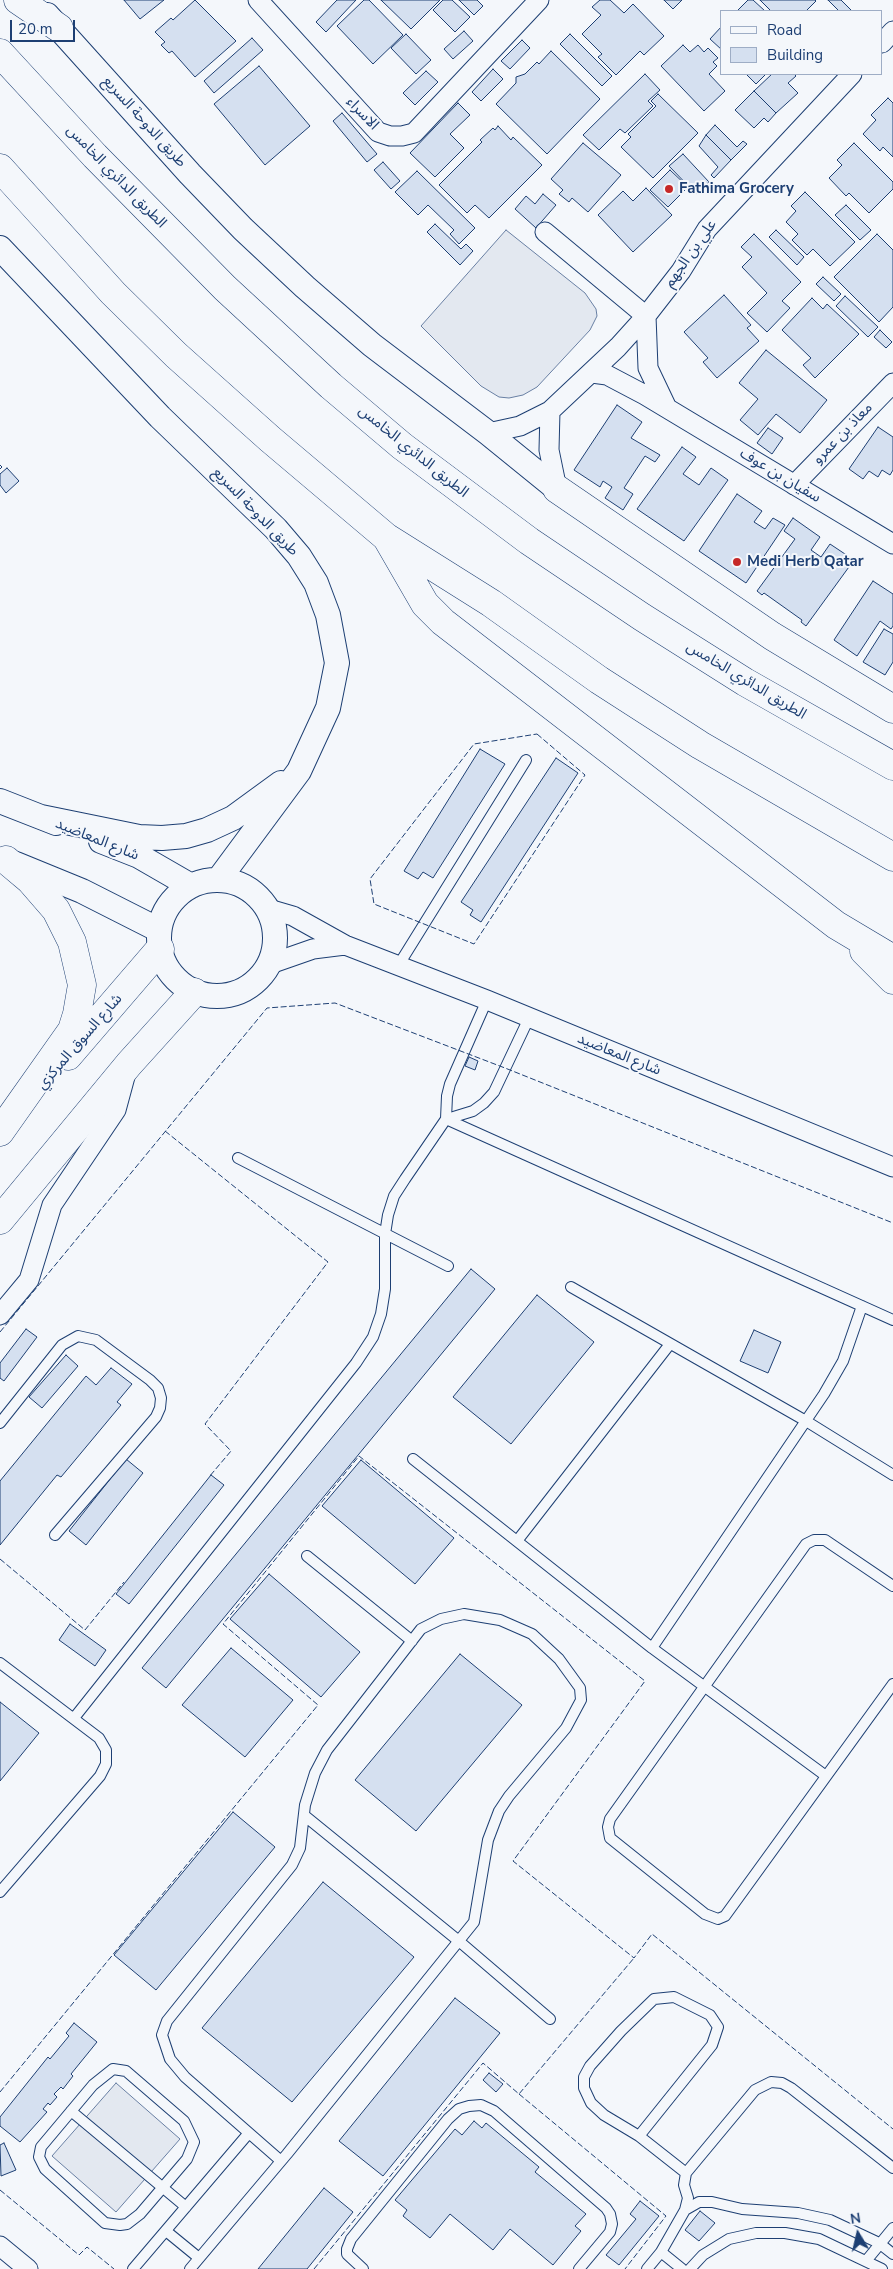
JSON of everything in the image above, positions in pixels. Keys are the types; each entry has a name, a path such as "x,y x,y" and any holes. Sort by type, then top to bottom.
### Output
{"main road":[{"path":"18,0 59,28"},
{"name":"الطريق الدائري الخامس","path":"0,53 95,156 225,288 331,386 402,446 529,541 642,617 745,682 893,766"},
{"path":"0,168 113,293 176,355 270,439 386,537 491,603 599,680 700,745 893,857"},
{"path":"557,489 772,636 893,709"},
{"path":"386,537 425,604 443,622 850,935 893,959"},
{"path":"0,1132 72,1030 82,985 72,942 56,910 30,880 3,859"},
{"path":"850,935 876,966 893,980"},
{"name":"شارع السوق المركزي","path":"0,1136 159,940"},
{"path":"0,1220 129,1064 194,992"}],"street":[{"name":"طريق الدوحة السريع","path":"35,0 190,174 243,229 305,287 372,345 488,433 557,489"},
{"name":"الاسراء","path":"258,0 378,132 390,136 402,136 414,133 539,0"},
{"path":"883,42 893,31"},
{"name":"علي بن الجهم","path":"488,433 520,426 550,410 592,373 646,316 682,271 707,229 851,75"},
{"path":"545,232 646,316 648,368 667,408"},
{"name":"طريق الدوحة السريع","path":"0,248 160,417 276,529 299,556 316,583 328,615 337,663 328,708 299,771 219,879"},
{"name":"سفيان بن عوف","path":"592,373 607,376 667,408 893,544"},
{"name":"معاذ بن عمرو","path":"794,484 893,383"},
{"path":"550,410 549,450 557,489"},
{"path":"41,816 139,837 186,836 207,830 233,818 299,771"},
{"name":"شارع المعاضيد","path":"0,801 140,856 191,886"},
{"path":"3,859 82,891 159,940"},
{"path":"219,879 239,883 256,894 269,909 276,927 276,946 270,964 260,979 246,989 229,995 211,996 194,992 172,975 164,962 159,940 163,916 170,904 180,893 205,880 219,879"},
{"name":"شارع المعاضيد","path":"269,909 293,916 345,945 487,1000 893,1167"},
{"name":"شارع المعاضيد","path":"270,964 313,949 345,945"},
{"path":"0,1315 28,1280 52,1205 116,1110 129,1064"},
{"path":"0,2246 28,2269"}],"lane":[{"path":"398,966 526,760"},
{"path":"74,1718 356,1363 373,1337 381,1314 385,1289 385,1234 388,1214 394,1196 446,1119 447,1096 450,1084 487,1000"},
{"path":"446,1119 460,1117 473,1112 494,1092 529,1018"},
{"path":"446,1119 893,1320"},
{"path":"238,1158 448,1266"},
{"path":"571,1287 806,1421 893,1474"},
{"path":"652,1648 806,1421 843,1361 862,1306"},
{"path":"0,1423 62,1345 78,1336 96,1340 158,1388 161,1398 160,1408 156,1417 55,1535"},
{"path":"517,1541 670,1344"},
{"path":"0,1404 9,1412"},
{"path":"413,1459 652,1648 826,1776"},
{"path":"893,1586 825,1540 814,1540 806,1544 610,1819 608,1827 610,1838 705,1914 718,1919 725,1916 893,1684"},
{"path":"308,1556 412,1641"},
{"path":"190,2269 281,2161 460,1942 474,1922 488,1840 499,1812 509,1796 566,1728 580,1700 580,1688 559,1659 532,1634 492,1617 464,1614 441,1619 421,1629 327,1750 315,1774 305,1805 300,1848 292,1865 167,2021 162,2035 170,2059 185,2077 281,2161"},
{"path":"0,1663 99,1738 106,1750 106,1764 100,1776 0,1892"},
{"path":"305,1816 460,1942 550,2019"},
{"path":"639,2136 712,2045 718,2027 710,2015 674,1997 654,1999 621,2031 590,2066 584,2077 584,2088 591,2102 617,2125 639,2136 686,2173"},
{"path":"113,2069 126,2071 184,2121 194,2142 187,2159 162,2188 140,2214 127,2224 111,2225 104,2222 40,2162 39,2153 41,2147 93,2085 113,2069"},
{"path":"647,2269 662,2252 685,2210 688,2198 684,2185 686,2173 755,2090 763,2085 776,2082 791,2088 893,2168"},
{"path":"363,2269 350,2259 346,2249 348,2244 448,2119 459,2109 481,2105 494,2111 606,2208 610,2214 612,2224 610,2232 579,2269"},
{"path":"71,2111 186,2207"},
{"path":"133,2269 248,2134"},
{"path":"685,2210 699,2202 706,2202 742,2209 798,2213 830,2220 879,2243 893,2254"},
{"path":"866,2261 893,2228"},
{"path":"166,2230 199,2258"},
{"path":"690,2269 703,2255 729,2239 756,2233 785,2233 819,2239 878,2268"},
{"path":"662,2252 682,2269"}],"shaded area":[{"path":"506,230 585,293 596,309 597,316 590,330 537,387 523,395 509,398 499,397 481,386 421,326"},
{"path":"116,2083 180,2139 116,2212 52,2156"}],"building":[{"path":"124,0 164,0 140,19"},
{"path":"195,0 236,41 195,77 172,51 169,53 161,45 165,42 155,32 171,18 173,20"},
{"path":"337,0 356,0 326,32 316,22"},
{"path":"364,0 369,0 403,35 373,64 337,26"},
{"path":"381,0 440,0 411,29"},
{"path":"443,0 452,0 470,17 455,32 433,10"},
{"path":"459,0 477,0 483,6 474,15"},
{"path":"600,0 610,0 624,13 633,4 664,36 644,55 640,51 616,75 598,57 602,54 582,34 601,15 592,7"},
{"path":"664,0 682,0 673,9"},
{"path":"748,0 753,0 764,10 738,10"},
{"path":"760,0 816,1 807,10 770,10"},
{"path":"828,0 841,0 851,10 838,10"},
{"path":"720,28 720,48 710,39"},
{"path":"464,31 473,41 453,59 444,49"},
{"path":"406,34 431,60 416,74 391,48"},
{"path":"570,34 612,76 602,86 560,44"},
{"path":"252,38 263,50 214,93 204,81"},
{"path":"522,40 530,48 510,69 501,61"},
{"path":"683,45 690,52 698,45 704,52 708,48 718,58 713,62 717,66 709,74 725,91 704,111 661,66"},
{"path":"551,51 600,99 547,154 496,104 516,83 516,77 525,74 537,62 539,64"},
{"path":"259,66 310,126 265,165 214,104"},
{"path":"493,69 503,79 481,101 472,92"},
{"path":"426,71 438,82 415,105 403,93"},
{"path":"645,74 660,90 648,101 653,106 625,133 620,129 599,150 583,135"},
{"path":"747,75 765,75 756,84"},
{"path":"771,75 796,76 788,83 798,93 776,113 754,91"},
{"path":"754,91 776,113 768,122 764,118 754,128 735,110"},
{"path":"658,94 698,133 653,178 621,147 631,137 628,134 656,106 651,101"},
{"path":"888,98 893,103 893,157 883,147 880,151 863,134 876,120 871,115"},
{"path":"458,103 470,115 450,134 464,148 435,177 410,153"},
{"path":"342,113 377,154 367,162 333,121"},
{"path":"715,125 737,147 743,141 747,144 731,160 706,135"},
{"path":"498,126 511,140 513,137 542,165 489,218 475,205 467,213 439,185 482,142 480,140"},
{"path":"706,135 731,160 714,178 711,175 718,167 699,146"},
{"path":"583,143 621,175 588,212 572,198 569,202 559,194 563,190 551,179"},
{"path":"854,143 893,182 893,189 869,213 849,193 846,196 829,178 842,165 837,160"},
{"path":"683,154 709,182 696,194 669,166"},
{"path":"383,162 400,181 391,189 374,170"},
{"name":"Fathima Grocery","path":"670,170 688,187 668,207 650,190"},
{"path":"417,171 475,228 459,244 450,234 454,230 428,205 418,215 395,192"},
{"path":"646,188 672,215 633,252 598,215 623,191 633,201"},
{"path":"805,192 855,242 830,266 813,249 807,255 792,240 798,234 786,222 796,211 791,206"},
{"path":"543,194 556,205 536,228 515,209 526,196 535,204"},
{"path":"846,205 871,230 860,240 835,215"},
{"path":"435,224 461,249 466,244 473,251 460,265 427,232"},
{"path":"776,230 804,257 797,265 769,237"},
{"path":"754,234 801,282 782,301 790,308 767,332 747,313 767,293 742,267 752,257 741,247"},
{"path":"877,234 893,250 893,307 879,322 834,277"},
{"path":"823,277 841,294 834,301 816,284"},
{"path":"724,295 751,325 747,328 759,341 717,378 703,362 708,358 684,332"},
{"path":"845,296 878,327 868,337 836,306"},
{"path":"812,298 823,309 827,304 859,334 815,378 803,365 811,358 782,330"},
{"path":"880,330 892,342 886,348 874,337"},
{"path":"766,350 827,400 800,433 776,414 758,435 740,420 758,399 739,383"},
{"path":"617,405 642,422 631,438 660,455 655,462 645,456 624,488 633,494 623,510 605,498 612,487 603,481 600,487 574,470"},
{"path":"878,427 893,437 893,470 890,475 882,470 878,477 869,471 863,479 849,469"},
{"path":"768,428 783,438 772,454 757,443"},
{"path":"682,447 696,457 683,474 699,485 711,468 728,480 684,541 637,509"},
{"path":"7,468 19,481 6,493 0,485 0,474"},
{"path":"737,494 762,511 754,522 765,529 773,518 785,525 746,583 699,551"},
{"path":"793,518 820,537 811,550 821,557 830,544 854,560 806,626 801,622 802,620 764,593 762,595 757,591 795,539 784,531"},
{"path":"873,581 893,594 893,626 891,629 880,621 857,656 834,640"},
{"path":"884,629 893,634 893,662 885,675 863,662"},
{"path":"480,749 505,764 433,878 423,872 418,879 404,871"},
{"path":"556,758 578,773 481,922 470,915 473,910 461,902"},
{"path":"469,1057 478,1061 475,1070 465,1066"},
{"path":"471,1269 495,1289 166,1688 142,1668"},
{"path":"537,1295 594,1342 511,1444 453,1397"},
{"path":"26,1329 37,1337 4,1381 0,1378 0,1363"},
{"path":"754,1330 781,1342 768,1373 740,1361"},
{"path":"66,1355 78,1366 42,1408 29,1397"},
{"path":"111,1368 132,1384 117,1402 121,1405 61,1477 57,1475 0,1545 0,1481 86,1376 96,1385"},
{"path":"126,1459 143,1473 86,1545 69,1531"},
{"path":"361,1460 454,1538 415,1584 322,1506"},
{"path":"211,1475 224,1485 129,1604 116,1594"},
{"path":"269,1574 360,1652 321,1697 230,1619"},
{"path":"70,1624 106,1650 95,1666 59,1640"},
{"path":"231,1648 293,1700 245,1757 182,1705"},
{"path":"460,1654 522,1705 416,1831 355,1780"},
{"path":"0,1702 39,1733 0,1781"},
{"path":"233,1812 275,1847 156,1990 114,1955"},
{"path":"323,1882 414,1957 292,2102 202,2028"},
{"path":"455,1998 500,2033 383,2176 339,2141"},
{"path":"74,2023 97,2042 71,2074 73,2076 63,2089 61,2087 54,2094 57,2097 50,2105 48,2103 43,2109 47,2112 20,2142 0,2126 0,2117 48,2057 50,2059 69,2036 66,2033"},
{"path":"489,2073 503,2084 496,2092 483,2080"},
{"path":"474,2121 482,2128 486,2123 539,2167 535,2172 586,2214 575,2226 581,2231 553,2265 510,2229 493,2250 450,2214 430,2238 403,2216 407,2210 395,2200 455,2129 462,2135"},
{"path":"4,2143 16,2170 1,2176 0,2145"},
{"path":"324,2188 353,2212 307,2269 258,2269"},
{"path":"640,2201 659,2216 619,2265 606,2255 636,2219 630,2214"},
{"path":"700,2211 715,2223 699,2241 685,2230"}],"fence":[{"path":"0,465 2,467 0,469"},
{"path":"537,734 585,775 474,944 374,904 370,879 474,744 537,734"},
{"path":"0,1332 267,1008 335,1003 505,1068 893,1223"},
{"path":"165,1131 328,1262 205,1424 231,1451 209,1477"},
{"path":"0,2092 318,1705 223,1624 359,1456 645,1681 513,1861 634,1958 652,1934 893,2129"},
{"path":"0,1559 85,1630 124,1582"},
{"path":"314,2269 483,2063 519,2094 634,1958"},
{"path":"519,2094 666,2216 625,2269"},
{"path":"0,2190 79,2255 87,2247 114,2269"}],"place":[{"name":"Fathima Grocery","path":"669,189"},
{"name":"Medi Herb Qatar","path":"737,562"}]}
